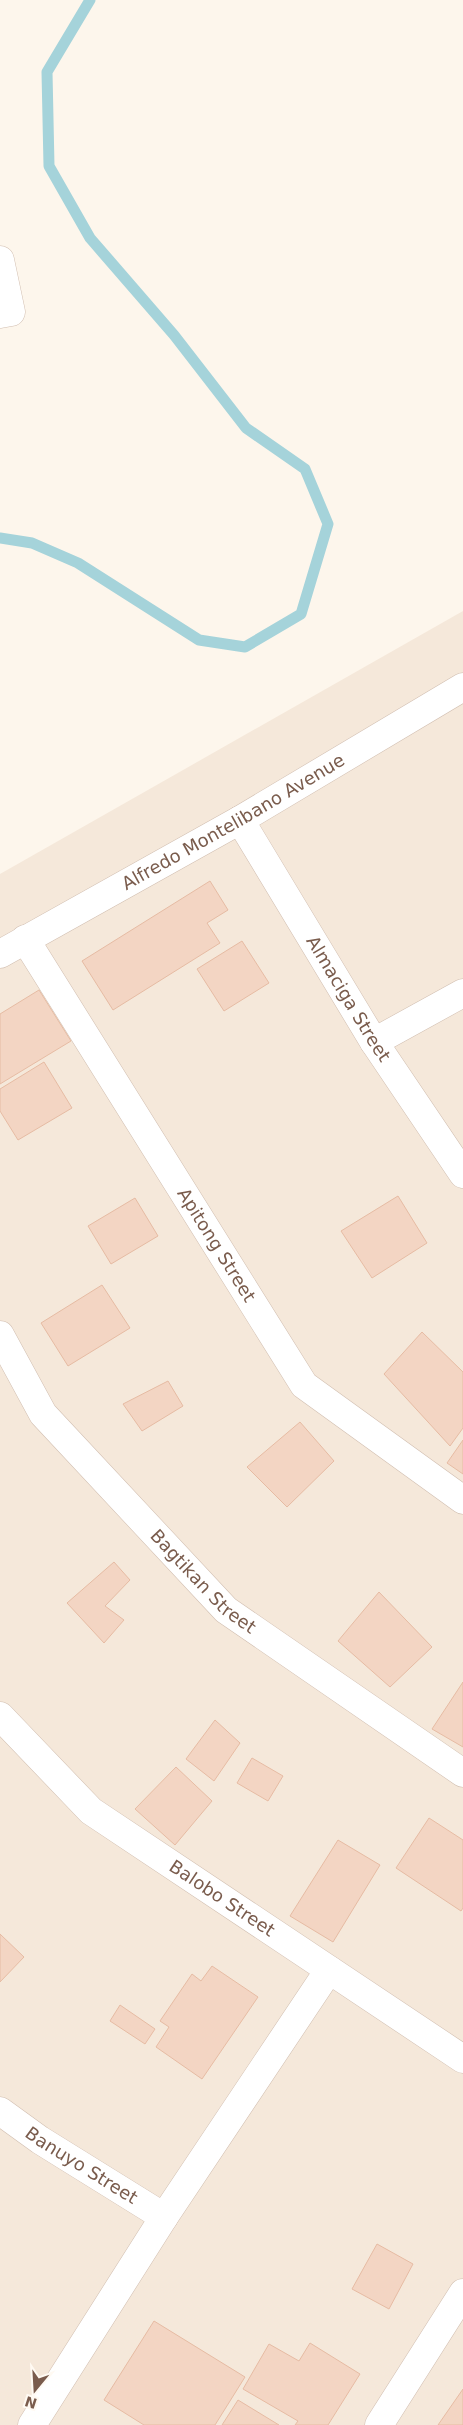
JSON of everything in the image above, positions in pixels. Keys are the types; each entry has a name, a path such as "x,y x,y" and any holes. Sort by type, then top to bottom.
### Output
{"street":[{"path":"0,260 11,312 0,314"},
{"name":"Alfredo Montelibano Avenue","path":"0,954 240,820 463,687"},
{"name":"Almaciga Street","path":"240,820 374,1042 463,1174"},
{"name":"Apitong Street","path":"25,939 304,1386 463,1500"},
{"path":"374,1042 463,993"},
{"name":"Bagtikan Street","path":"0,1335 43,1414 226,1610 463,1773"},
{"name":"Balobo Street","path":"0,1716 91,1811 463,2059"},
{"path":"32,2425 164,2217 328,1970"},
{"name":"Banuyo Street","path":"0,2111 40,2140 164,2217"},
{"path":"379,2425 454,2327 463,2293"}],"shaded area":[{"path":"463,611 463,2425 0,2425 0,874"}],"building":[{"path":"210,881 228,910 207,923 220,943 113,1010 82,961"},
{"path":"242,941 269,983 224,1011 197,969"},
{"path":"39,990 71,1041 0,1084 0,1014"},
{"path":"44,1062 72,1108 18,1140 0,1111 0,1089"},
{"path":"398,1196 427,1243 372,1278 341,1231"},
{"path":"135,1198 158,1236 111,1264 88,1226"},
{"path":"102,1285 130,1328 68,1366 41,1323"},
{"path":"422,1332 463,1372 463,1428 450,1446 384,1374"},
{"path":"168,1381 183,1406 142,1431 123,1404"},
{"path":"300,1422 334,1461 287,1507 247,1467"},
{"path":"463,1440 463,1474 447,1463"},
{"path":"114,1562 130,1580 105,1606 124,1620 104,1643 67,1603"},
{"path":"379,1592 432,1647 390,1687 338,1641"},
{"path":"463,1682 463,1747 432,1729"},
{"path":"215,1720 240,1743 214,1781 186,1759"},
{"path":"252,1758 283,1776 268,1801 237,1783"},
{"path":"176,1767 212,1801 175,1845 135,1809"},
{"path":"429,1818 463,1840 463,1908 461,1911 396,1868"},
{"path":"338,1840 380,1865 333,1942 290,1916"},
{"path":"0,1934 24,1957 0,1982"},
{"path":"212,1966 258,1997 202,2079 156,2047 169,2027 160,2021 192,1974 201,1981"},
{"path":"120,2005 155,2029 145,2044 110,2021"},
{"path":"377,2244 413,2264 389,2309 352,2289"},
{"path":"154,2321 245,2377 215,2425 144,2425 104,2400"},
{"path":"310,2343 360,2374 328,2425 295,2425 298,2421 243,2389 269,2344 299,2361"},
{"path":"463,2389 463,2425 438,2425"},
{"path":"238,2400 279,2425 222,2425"}],"waterway":[{"path":"0,538 32,543 78,563 199,640 245,647 301,614 328,524 305,469 246,428 174,335 90,238 49,166 47,72 90,0"}]}
